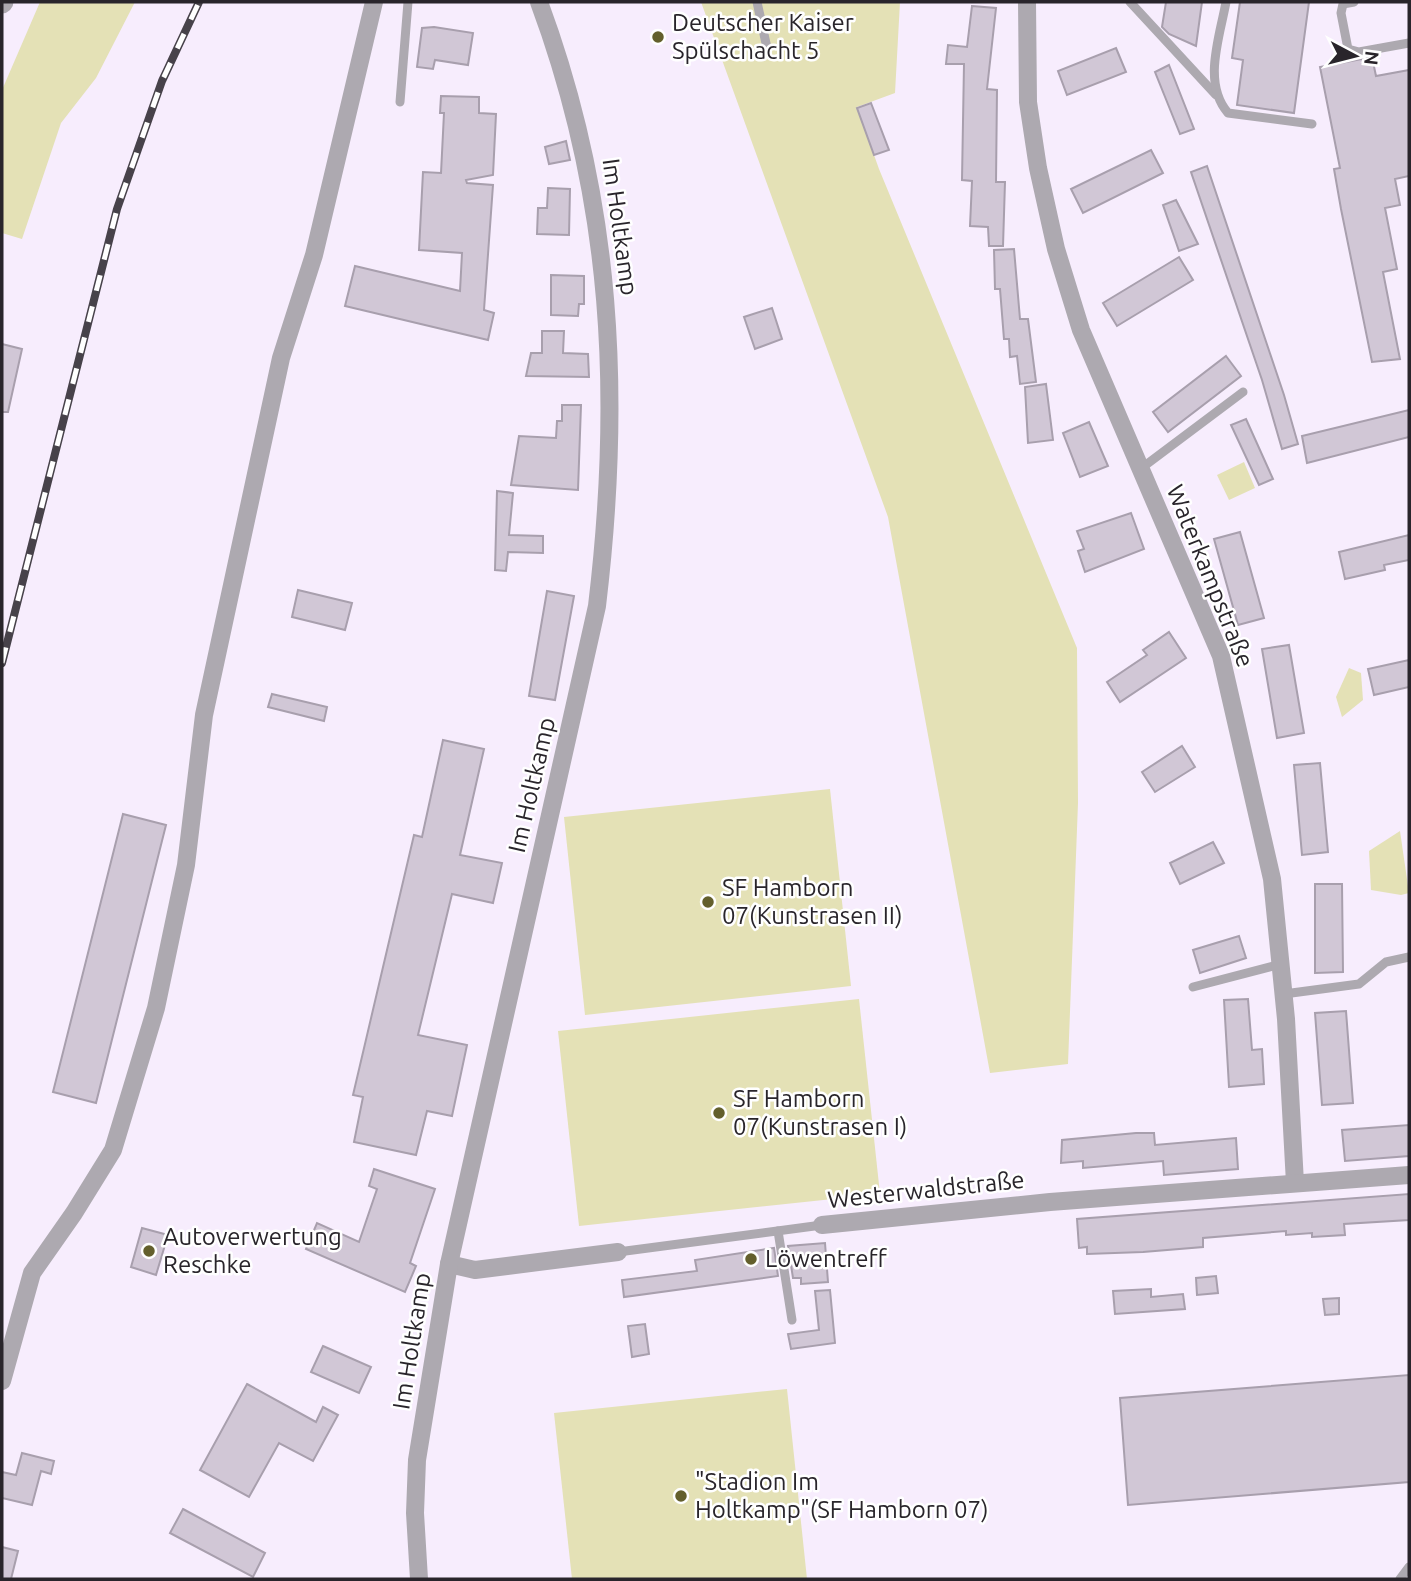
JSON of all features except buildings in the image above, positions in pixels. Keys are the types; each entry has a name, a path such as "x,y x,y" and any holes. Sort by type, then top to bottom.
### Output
{"street":[{"path":"2,1381 32,1273 75,1213 113,1150 156,1008 186,865 204,715 281,358 314,254 374,2"},
{"name":"Im Holtkamp","path":"419,1579 415,1513 417,1460 449,1264 597,606 607,527 610,413 600,233 582,138 539,2"},
{"name":"Waterkampstraße","path":"1027,2 1028,102 1038,168 1056,249 1081,330 1139,470 1183,562 1221,656 1272,879 1284,994 1295,1183"},
{"name":"Westerwaldstraße","path":"822,1225 1050,1202 1409,1175"},
{"name":"Westerwaldstraße","path":"449,1264 475,1270 618,1252"}],"lane":[{"path":"400,102 408,2"},
{"path":"757,2 767,48"},
{"path":"1130,2 1218,97 1228,113 1312,124"},
{"path":"1218,97 1214,76 1226,2"},
{"path":"1354,2 1343,4 1341,13 1349,49 1359,52 1409,43"},
{"path":"1139,470 1243,392"},
{"path":"1284,994 1359,984 1386,962 1409,957"},
{"path":"1192,987 1281,964"},
{"name":"Westerwaldstraße","path":"618,1252 822,1225"},
{"path":"778,1231 792,1320"},
{"path":"1400,1579 1409,1567"}],"shaded area":[{"path":"40,2 135,2 96,78 61,123 22,239 2,233 2,90"},
{"path":"701,2 900,2 895,93 857,107 879,169 1077,648 1078,803 1068,1064 990,1073 888,517"},
{"path":"1244,462 1255,488 1229,500 1217,475"},
{"path":"1349,668 1361,673 1363,700 1342,717 1336,697"},
{"name":"SF Hamborn 07(Kunstrasen II)","path":"830,789 851,986 585,1015 564,817"},
{"path":"1400,831 1409,893 1401,895 1371,890 1369,851"},
{"name":"SF Hamborn 07(Kunstrasen I)","path":"859,999 880,1194 579,1226 558,1031"},
{"name":"\"Stadion Im Holtkamp\"(SF Hamborn 07)","path":"787,1389 807,1579 572,1579 554,1413"}],"railway":[{"path":"2,663 117,209 162,81 199,2"}],"place":[{"name":"Deutscher Kaiser Spülschacht 5","path":"658,37"},
{"name":"SF Hamborn 07(Kunstrasen II)","path":"708,902"},
{"name":"SF Hamborn 07(Kunstrasen I)","path":"719,1113"},
{"name":"Autoverwertung Reschke","path":"149,1251"},
{"name":"Löwentreff","path":"751,1259"},
{"name":"\"Stadion Im Holtkamp\"(SF Hamborn 07)","path":"681,1496"}]}
